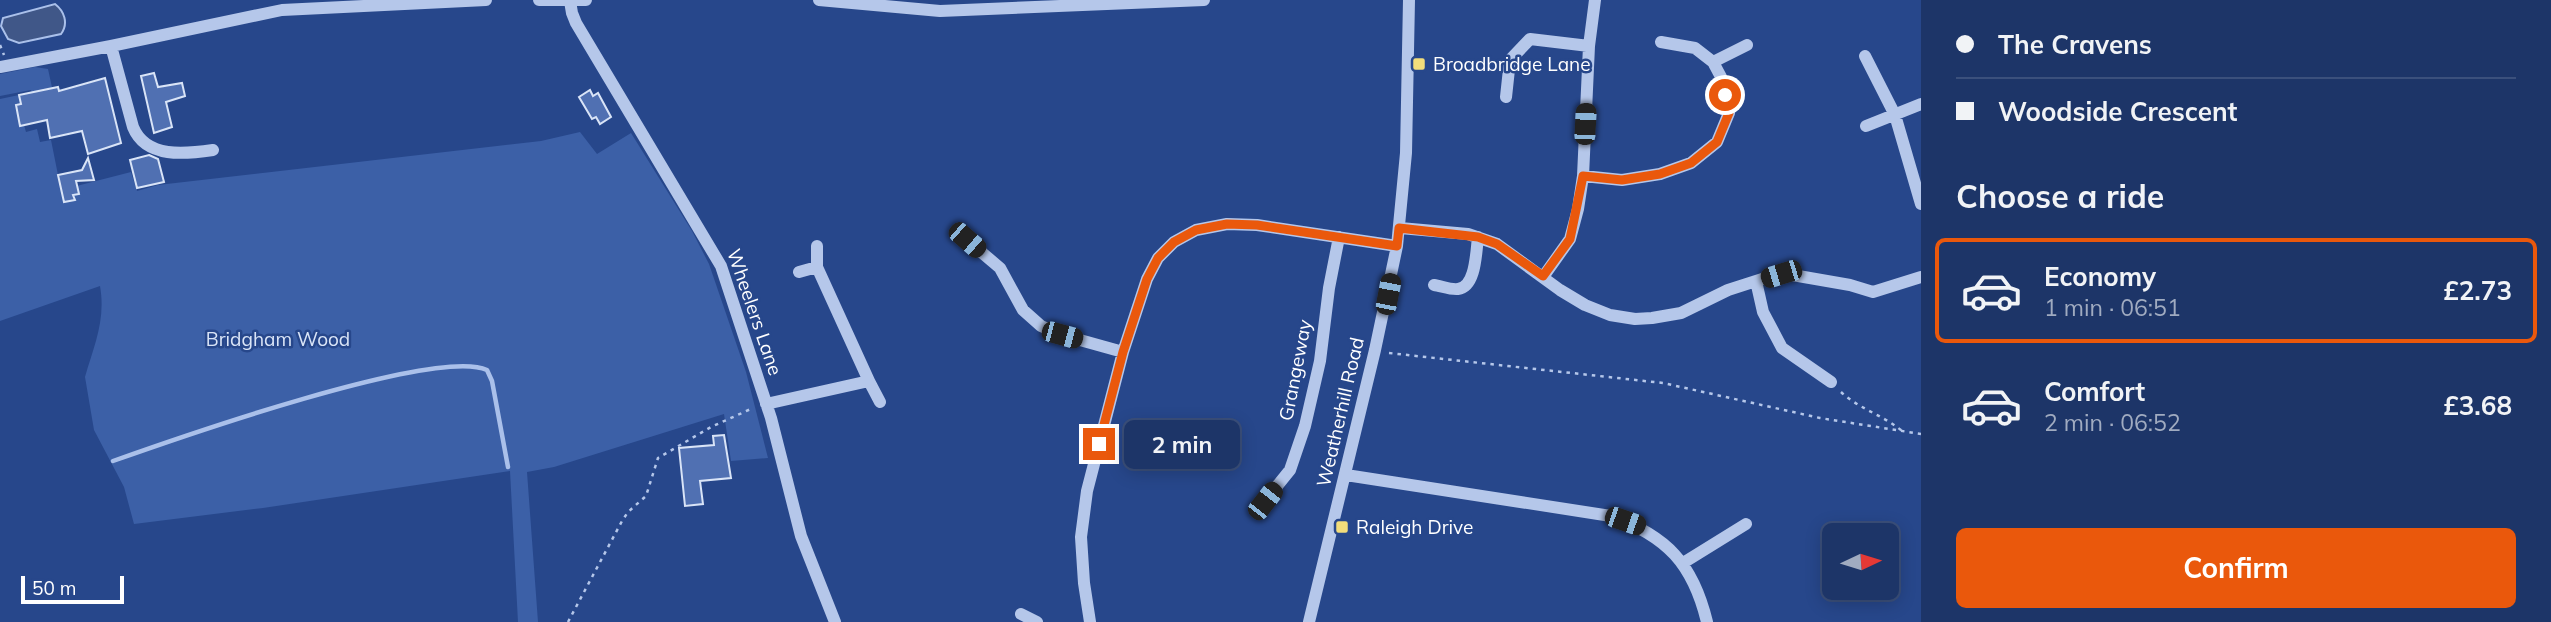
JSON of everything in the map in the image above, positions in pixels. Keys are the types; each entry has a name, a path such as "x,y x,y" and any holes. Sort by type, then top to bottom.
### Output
{"street":[{"path":"0,66 111,46 267,12 381,2 486,0"},
{"path":"539,0 586,0"},
{"path":"819,0 940,11 1203,0"},
{"name":"Weatherhill Road","path":"1309,622 1346,475 1397,246 1406,153 1409,0"},
{"path":"1543,276 1570,239 1583,176 1589,46 1595,0"},
{"name":"Wheelers Lane","path":"570,1 580,31 716,255 766,404 801,536 835,622"},
{"path":"1506,97 1510,60 1530,39 1589,46"},
{"path":"1583,176 1622,180 1660,174 1691,163 1717,142 1729,113 1721,77 1713,62 1695,48 1661,43"},
{"path":"1713,62 1747,45"},
{"path":"111,46 133,127 139,138 174,154 214,150"},
{"path":"1865,56 1895,115 1921,204"},
{"path":"1866,126 1921,104"},
{"path":"1090,622 1081,537 1087,491 1123,352 1147,279 1158,258 1174,242 1196,230 1227,224 1257,225 1397,246"},
{"path":"1399,228 1478,237 1497,244 1585,305 1610,315 1635,318 1681,313 1728,290 1781,274 1850,285 1873,292 1921,277"},
{"name":"Grangeway","path":"1265,501 1290,470 1305,426 1320,361 1329,288 1339,237"},
{"path":"1434,285 1459,289 1467,285 1472,276 1478,237"},
{"path":"967,240 1000,268 1023,310 1041,326 1062,335 1123,352"},
{"path":"817,246 817,267 880,402"},
{"path":"799,272 817,267"},
{"path":"1756,281 1763,312 1782,348 1830,382"},
{"path":"766,404 869,381"},
{"path":"1346,475 1611,516 1640,526 1683,563 1707,622"},
{"path":"1683,563 1746,524"},
{"path":"1021,614 1037,622"}],"path":[{"path":"1375,350 1663,383 1820,418 1921,434"},
{"path":"1830,382 1850,401 1887,418 1904,433"},
{"path":"568,622 628,512 646,496 654,469 662,455 731,416 766,404"}],"green space":[{"path":"35,67 48,69 53,92 33,96 31,90 0,96 0,74"},
{"name":"Bridgham Wood","path":"19,95 21,104 16,105 20,125 24,125 26,132 37,129 40,142 51,140 61,190 131,172 137,191 158,185 541,141 580,132 597,154 631,133 692,231 709,264 746,372 768,458 731,461 724,414 554,467 527,472 538,622 518,622 510,471 263,508 134,524 124,487 94,430 85,377 100,322 100,286 0,321 0,99"}],"shaded area":[{"path":"55,4 64,18 65,26 61,34 19,43 8,39 1,26 3,18"}],"building":[{"path":"154,73 158,87 182,83 185,96 166,102 172,127 154,133 141,76"},
{"path":"105,78 121,143 88,154 82,131 50,138 47,120 20,126 16,105 21,104 19,95 58,87 59,91"},
{"path":"590,90 593,96 598,93 611,117 600,124 596,117 592,119 579,97"},
{"path":"149,155 158,159 164,182 137,188 130,160"},
{"path":"88,158 94,180 76,181 79,194 73,195 75,200 64,202 58,175 82,170"},
{"path":"724,435 731,478 700,481 703,504 685,506 679,448 714,445 713,436"}],"waterway":[{"path":"113,461 304,399 416,371 459,366 487,370 492,381 508,467"}],"place":[{"name":"Broadbridge Lane","path":"1419,64"},
{"name":"Raleigh Drive","path":"1342,527"}],"route":[{"path":"1099,444 1123,352 1147,279 1158,258 1174,242 1196,230 1227,224 1257,225 1397,246 1399,228 1449,232 1468,234 1497,244 1543,276 1570,239 1583,176 1622,180 1660,174 1691,163 1717,142 1729,113 1725,95"}]}
